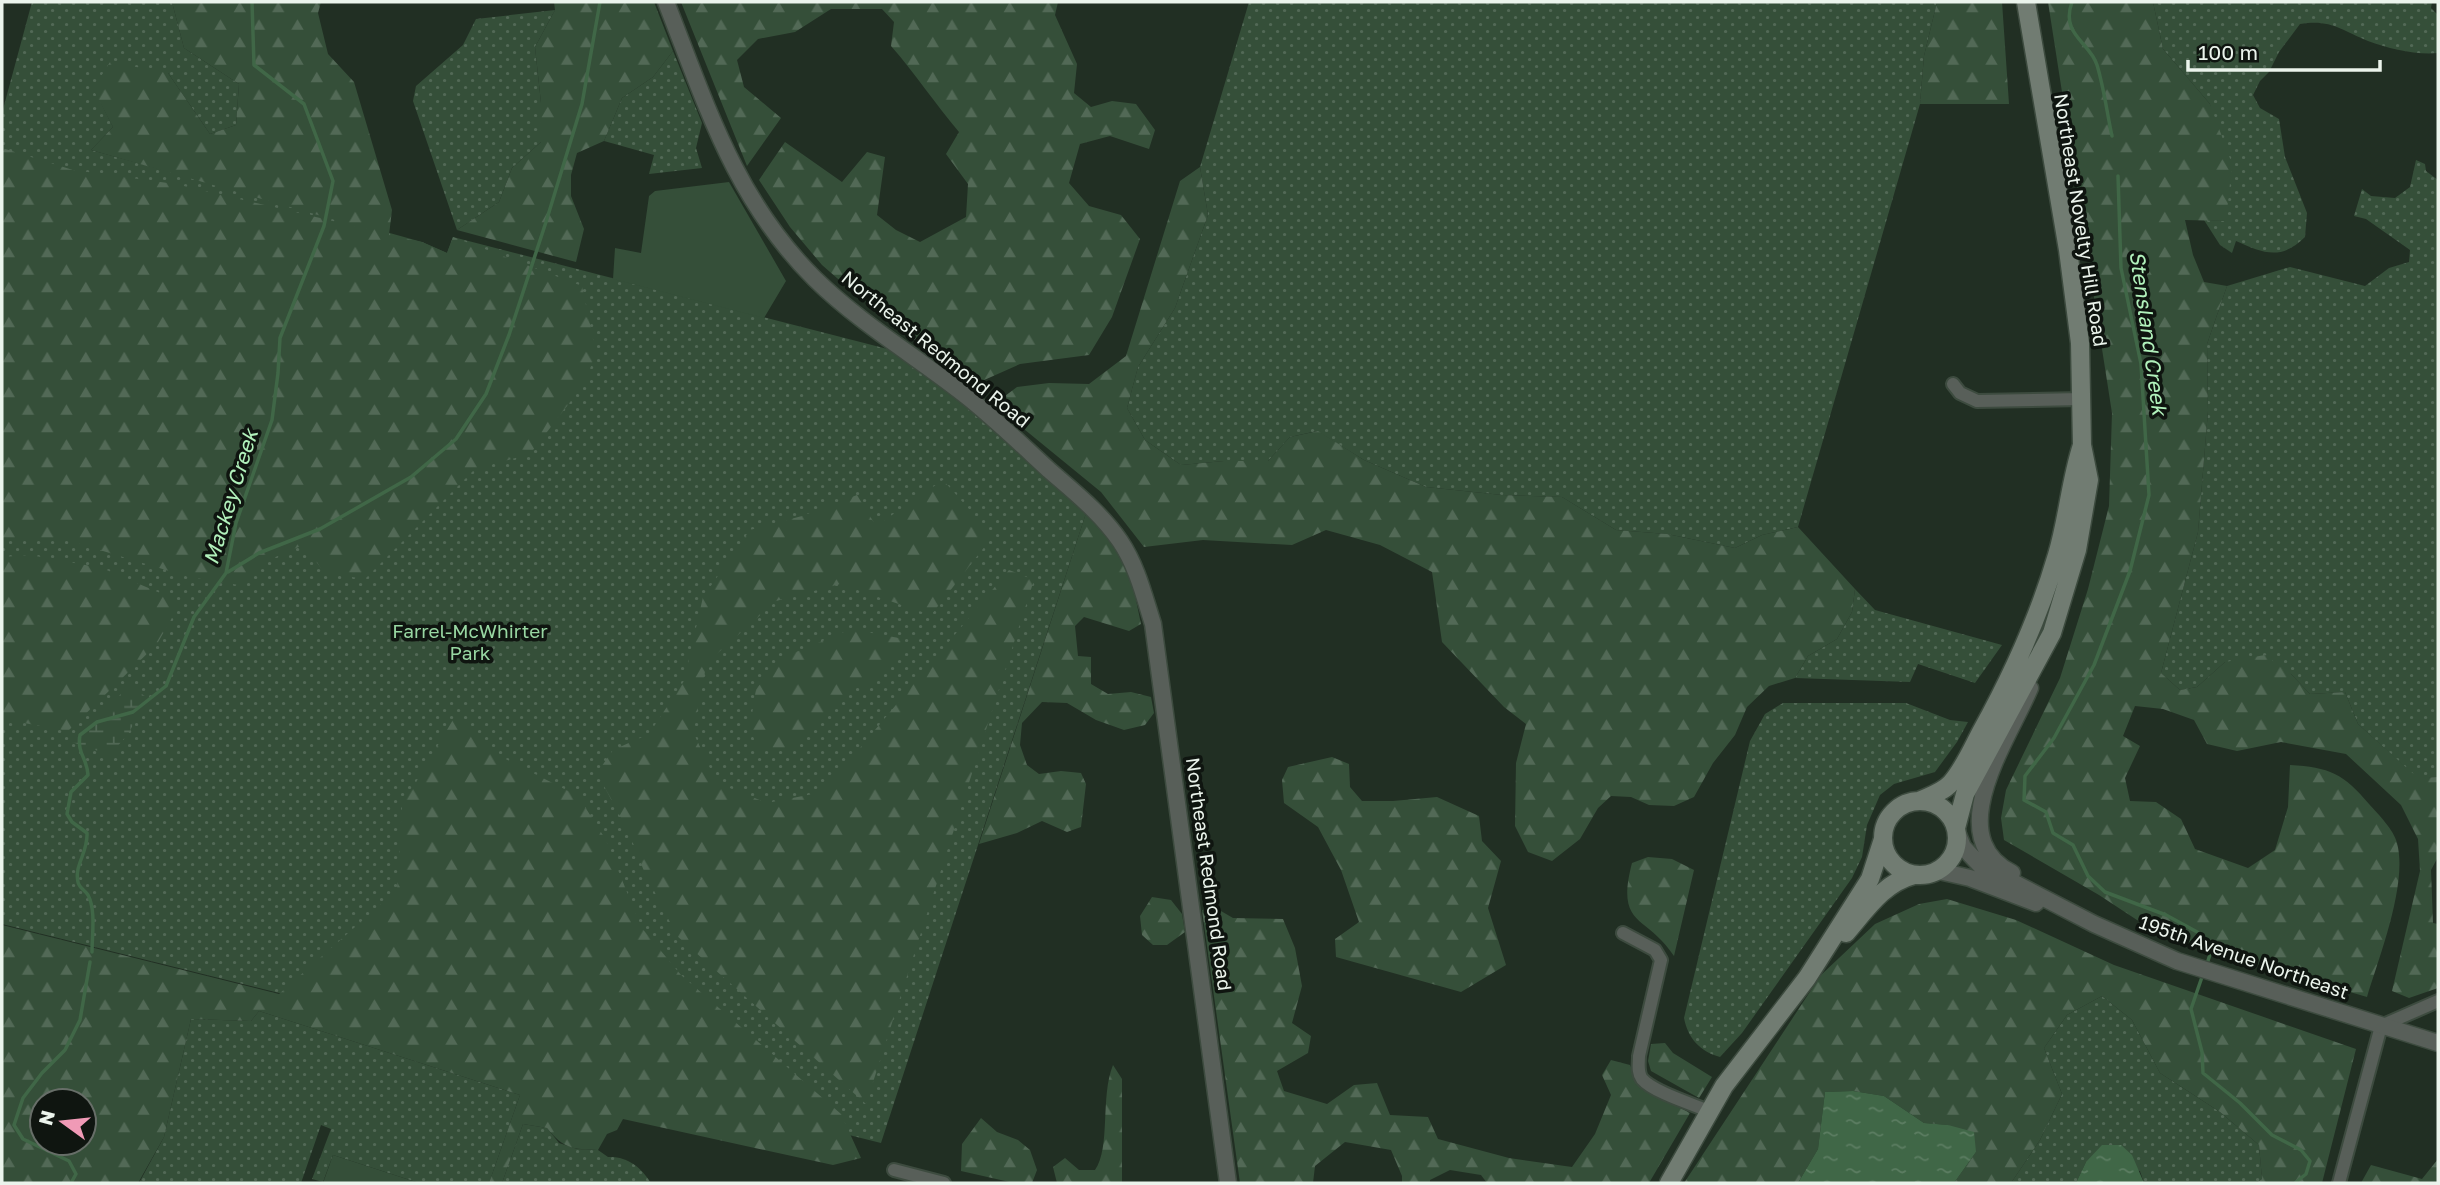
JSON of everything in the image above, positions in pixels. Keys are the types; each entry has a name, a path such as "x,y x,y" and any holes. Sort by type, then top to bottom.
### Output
{"main road":[{"name":"Northeast Novelty Hill Road","path":"1956,830 1965,794 2041,657 2052,632 2077,550 2089,480 2082,445 2080,343 2068,250 2026,2"},
{"name":"Northeast Novelty Hill Road","path":"1919,801 1951,784 2008,681 2032,628 2058,553 2072,475 2082,445"},
{"path":"1669,1183 1724,1086 1807,978 1883,890 1902,878 1927,875 1948,864 1954,854 1956,830 1947,813 1939,806 1919,801 1898,809 1890,817 1870,879 1807,978"},
{"path":"1883,839 1892,863 1902,871 1914,875"}],"street":[{"name":"Northeast Redmond Road","path":"666,2 719,139 770,229 842,303 970,399 1093,509 1120,541 1136,573 1154,637 1228,1183"},
{"path":"1954,384 1960,393 1977,401 2082,399"},
{"path":"2041,657 2025,700 1988,776 1980,817 1980,832 1997,864 2068,904 2094,924"},
{"path":"1956,830 1963,847 1980,864 2094,924"},
{"path":"1939,871 1970,878 2094,924"},
{"name":"195th Avenue Northeast","path":"2094,924 2177,961 2438,1043"},
{"path":"1623,933 1656,950 1661,960 1639,1056 1639,1072 1643,1080 1653,1087 1709,1111"},
{"path":"2339,1183 2381,1026 2438,1001"},
{"path":"894,1170 944,1183"}],"green space":[{"name":"Farrel-McWhirter Park","path":"32,2 172,2 184,48 239,84 236,125 210,134 168,73 94,89 113,127 91,150 422,242 447,253 453,237 907,354 1088,507 881,1143 2,924 2,113"},
{"path":"172,2 321,2 318,13 328,54 354,82 392,210 389,235 422,242 447,253 453,237 582,286 596,353 584,384 530,454 475,469 365,579 325,573 303,545 271,559 239,585 189,577 60,538 2,539 2,148 73,170 175,184 367,229 91,150 113,127 93,89 110,62 168,73 210,134 236,125 239,84 184,48"},
{"path":"554,2 654,2 673,51 653,77 622,98 604,141 577,153 571,175 571,196 584,229 576,262 457,230 499,202 512,168 541,142 541,103 535,47 555,10"},
{"path":"681,2 1058,2 1055,15 1077,64 1074,93 1091,107 1112,101 1136,104 1155,130 1149,149 1110,136 1080,144 1069,183 1089,206 1121,215 1140,239 1112,317 1089,355 1020,364 973,385 861,299 822,265 790,227 759,180 785,142 842,182 867,152 885,157 877,215 896,230 920,242 966,217 968,184 946,154 959,132 891,46 894,22 882,9 831,9 795,32 758,39 737,60 744,87 781,118 747,166"},
{"path":"1249,2 1937,2 1924,56 1920,104 1798,527 1762,535 1735,548 1667,534 1616,530 1562,497 1502,495 1426,487 1364,460 1317,431 1290,437 1268,461 1181,465 1145,440 1127,408 1138,367 1175,308 1208,215 1200,167"},
{"path":"1937,2 2002,2 2009,104 1920,104 1924,56"},
{"path":"2048,2 2153,2 2163,49 2210,104 2232,164 2226,221 2185,220 2193,255 2204,282 2227,286 2207,344 2208,411 2198,532 2161,673 2180,690 2197,687 2225,662 2265,655 2291,674 2310,694 2345,692 2358,724 2418,778 2438,777 2438,857 2431,870 2433,923 2438,924 2438,988 2409,998 2392,991 2420,871 2418,839 2401,805 2346,754 2281,742 2237,751 2207,744 2194,720 2163,709 2135,706 2123,736 2140,746 2125,778 2130,801 2156,802 2181,819 2195,849 2248,868 2275,850 2288,807 2290,765 2326,770 2343,779 2360,794 2393,833 2399,860 2396,899 2367,997 2186,944 2137,920 2004,840 2001,818 2006,790 2060,678 2088,589 2109,506 2112,413"},
{"path":"2153,2 2432,2 2431,8 2438,15 2438,53 2385,47 2328,24 2300,24 2253,95 2260,108 2279,119 2285,157 2307,213 2305,237 2288,249 2272,253 2236,241 2232,253 2220,245 2204,220 2226,221 2210,104 2163,49"},
{"path":"555,10 535,47 541,103 541,142 512,168 499,202 457,230 413,101 416,86 463,45 476,19"},
{"path":"673,51 702,123 696,148 702,168 649,174 654,155 604,141 622,98 653,77"},
{"path":"2416,160 2425,164 2426,171 2438,180 2438,777 2418,779 2358,724 2345,692 2310,694 2291,674 2225,662 2197,687 2180,690 2161,673 2198,532 2208,411 2207,344 2227,286 2290,267 2365,286 2389,268 2409,262 2410,250 2366,219 2354,216 2362,189 2371,196 2395,198 2410,187"},
{"path":"1200,167 1208,215 1175,308 1138,367 1127,408 1145,440 1181,465 1268,461 1290,437 1318,431 1364,460 1426,487 1502,495 1562,497 1616,530 1667,534 1735,548 1762,535 1798,527 1855,589 1852,612 1837,639 1808,656 1795,678 1769,686 1747,707 1735,735 1713,763 1694,797 1674,806 1649,805 1631,797 1611,796 1598,808 1580,839 1552,861 1528,852 1515,826 1516,763 1526,724 1504,707 1442,642 1432,572 1380,545 1326,530 1292,545 1203,540 1144,547 1101,492 1008,416 1001,399 1017,387 1049,383 1089,384 1126,356 1180,181"},
{"path":"729,182 786,281 764,318 613,279 615,248 641,253 649,196 655,191"},
{"path":"943,480 993,536 931,615 840,584 776,601 706,667 693,732 717,783 767,803 823,792 1009,570 1034,580 866,1104 677,936 644,871 629,833 597,773 613,750 649,734 684,681 703,597 750,530 802,516 857,495 876,526"},
{"path":"1086,513 1102,528 1131,576 1141,624 1129,631 1084,617 1075,626 1078,656 1091,657 1091,684 1108,694 1131,692 1151,697 1154,713 1145,725 1124,730 1096,720 1067,703 1042,702 1022,723 1020,745 1027,765 1039,774 1061,771 1081,773 1086,784 1081,827 1067,832 1042,821 1017,833 979,844"},
{"path":"30,555 102,568 181,602 157,644 68,731 2,719 2,557"},
{"path":"1855,589 1875,610 2002,645 1975,683 1918,664 1910,682 1795,678 1808,656 1837,639 1852,612"},
{"path":"851,629 904,639 904,649 871,684 858,686 789,750 758,751 750,727 756,689 784,657"},
{"path":"129,686 148,698 128,734 110,755 72,742"},
{"path":"1783,703 1906,703 1950,720 1968,722 1935,772 1894,784 1880,795 1867,825 1862,857 1852,878 1742,1033 1720,1057 1696,1043 1688,1032 1684,1018 1750,741 1765,714"},
{"path":"457,713 490,751 578,796 606,840 641,927 681,975 841,1114 861,1158 833,1165 623,1119 617,1130 607,1134 598,1150 581,1149 564,1144 547,1128 523,1124 502,1183 489,1183 520,1095 259,1011 251,1021 191,1019 164,1137 138,1183 2,1183 2,925 279,994 397,890 402,806"},
{"path":"1332,757 1349,764 1350,787 1362,801 1437,797 1479,816 1482,841 1501,861 1488,908 1506,965 1461,992 1336,957 1335,939 1359,922 1341,870 1318,827 1284,803 1282,780 1288,767"},
{"path":"1648,857 1672,859 1694,870 1674,956 1664,943 1636,918 1628,899 1632,863"},
{"path":"1152,897 1171,900 1182,914 1185,932 1167,945 1153,945 1142,935 1140,916"},
{"path":"1947,899 2016,920 2114,965 2356,1049 2322,1183 2256,1183 2262,1179 2259,1145 2220,1112 2160,1073 2132,1020 2102,996 2067,1015 2044,1048 2062,1094 2040,1140 2011,1183 1954,1183 1976,1152 1948,1125 1924,1123 1884,1096 1853,1091 1825,1092 1818,1149 1798,1183 1684,1183 1821,975 1875,924 1919,904"},
{"path":"1214,907 1233,918 1283,919 1295,948 1302,986 1292,1023 1311,1036 1308,1053 1277,1071 1284,1091 1327,1104 1354,1085 1377,1083 1390,1115 1428,1117 1438,1139 1509,1158 1572,1167 1595,1134 1611,1095 1602,1075 1611,1060 1630,1065 1639,1086 1690,1113 1649,1183 1487,1183 1481,1175 1450,1170 1430,1180 1430,1183 1402,1183 1402,1176 1391,1150 1345,1142 1315,1166 1313,1183 1240,1183 1202,910"},
{"path":"2102,996 2132,1020 2160,1073 2220,1112 2259,1145 2262,1179 2256,1183 2144,1183 2140,1171 2086,1162 2076,1183 2011,1183 2040,1140 2062,1094 2044,1048 2067,1015"},
{"path":"259,1011 520,1095 489,1183 419,1183 333,1155 323,1182 312,1179 331,1129 321,1125 301,1183 139,1183 164,1137 191,1019 251,1021"},
{"path":"1665,1043 1673,1053 1712,1077 1699,1098 1651,1071 1648,1061 1651,1044"},
{"path":"1113,1065 1122,1079 1122,1183 1057,1183 1053,1167 1065,1158 1079,1170 1095,1170 1100,1160 1107,1092"},
{"path":"981,1118 997,1132 1018,1140 1030,1150 1037,1170 1032,1183 1014,1183 961,1171 962,1144"},
{"path":"523,1124 547,1128 559,1143 577,1149 598,1150 608,1157 627,1161 638,1167 651,1183 502,1183"},
{"path":"333,1155 419,1183 323,1183"},
{"path":"2438,1159 2438,1183 2361,1183 2371,1165 2422,1179"}],"water":[{"path":"1853,1091 1884,1096 1924,1123 1948,1125 1974,1132 1976,1152 1954,1183 1798,1183 1818,1149 1825,1092"},
{"path":"2102,1145 2121,1145 2132,1155 2144,1183 2076,1183 2086,1162"}],"waterway":[{"name":"Mackey Creek","path":"92,952 92,908 77,876 87,833 72,822 67,814 71,792 88,775 80,747 80,735 97,722 133,712 166,686 194,617 226,573 236,523 272,420 280,338 324,226 333,181 304,104 254,65 252,2"},
{"path":"228,572 259,553 320,529 411,477 456,439 486,394 509,335 582,104 600,2"},
{"name":"Stensland Creek","path":"2072,2 2070,23 2097,65 2112,136"},
{"name":"Stensland Creek","path":"2118,176 2121,268 2141,364 2149,495 2130,571 2094,665 2054,738 2025,776 2024,800 2046,812 2053,833 2073,845 2088,876 2105,892 2166,915 2199,933 2211,951 2207,964"},
{"name":"Mackey Creek","path":"71,1183 76,1174 69,1161 23,1139 14,1125 23,1098 42,1073 65,1050 80,1020 90,962"},
{"name":"Stensland Creek","path":"2203,974 2191,1009 2202,1052 2203,1073 2240,1103 2272,1135 2301,1150 2310,1161 2306,1174 2295,1183"}]}
